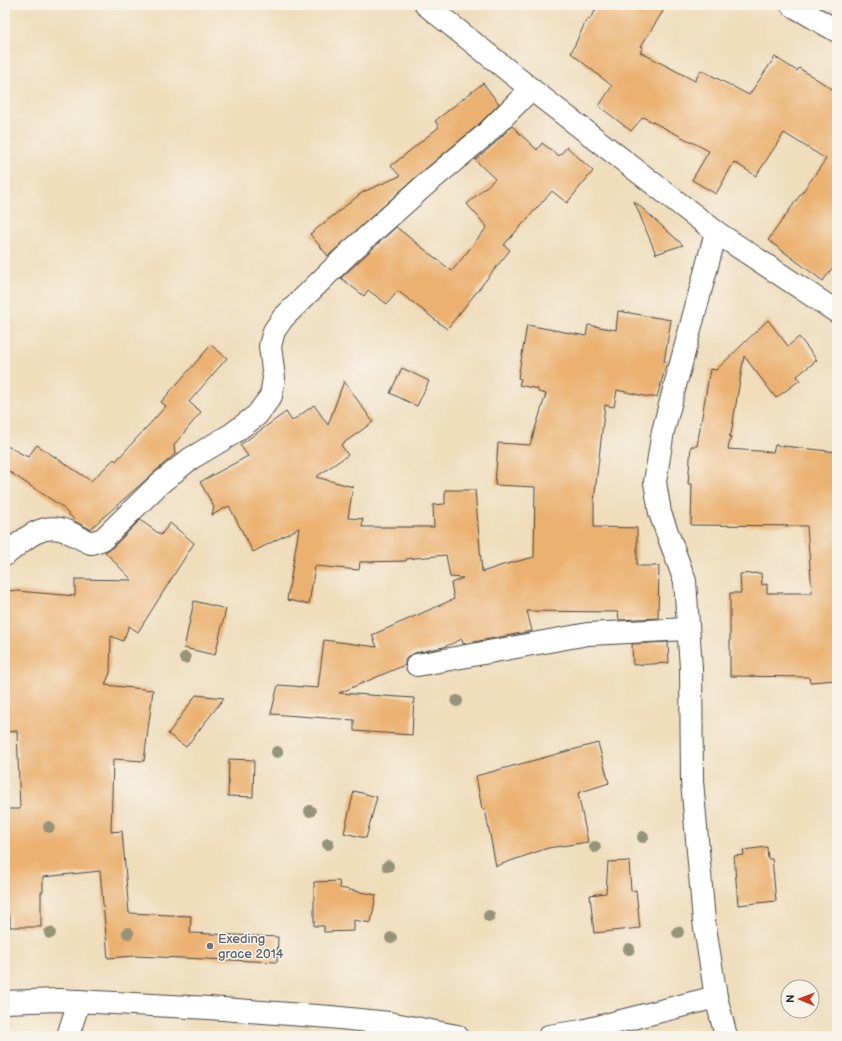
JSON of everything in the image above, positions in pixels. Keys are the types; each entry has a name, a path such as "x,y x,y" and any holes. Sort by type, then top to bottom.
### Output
{"main road":[{"path":"426,5 531,89 716,232 837,312"},
{"path":"792,5 837,31"},
{"path":"5,555 39,530 49,528 60,529 91,543 103,539 159,484 184,464 232,434 257,415 271,396 274,378 270,346 274,331 283,318 350,252 425,185 485,135 531,89"},
{"path":"716,232 663,431 655,482 660,514 685,581 691,668 692,781 704,921 716,996 726,1036"},
{"path":"417,665 588,634 688,629"},
{"path":"549,1036 582,1031 716,996"},
{"path":"5,1002 58,1000 209,1008 330,1017 389,1023 457,1036"},
{"path":"68,1036 79,1001"}],"building":[{"path":"599,5 667,5 641,46 643,47 640,52 695,81 701,70 749,95 775,57 797,71 799,68 837,92 837,261 823,281 768,240 826,159 784,133 756,176 734,162 716,194 692,180 709,151 643,117 631,131 599,106 612,86 571,53 587,19 589,20"},
{"path":"483,83 499,104 477,126 417,176 328,256 310,234 363,192 400,176 391,166 439,127 435,121"},
{"path":"512,126 537,150 542,143 559,156 567,147 593,171 567,203 552,191 504,245 510,250 447,329 398,291 387,304 368,290 364,296 341,278 396,227 452,271 487,227 467,204 495,179 475,160"},
{"path":"634,201 683,245 656,254"},
{"path":"618,311 671,320 664,362 667,362 657,397 648,397 617,390 614,407 605,405 594,501 594,527 637,528 637,566 659,566 658,618 619,620 618,612 527,611 532,631 463,644 462,639 444,647 415,653 405,660 405,665 339,693 414,698 412,735 354,731 354,720 271,714 278,685 318,688 324,640 377,647 372,635 454,599 451,583 463,578 450,577 446,555 406,559 406,561 360,562 359,570 315,566 309,604 287,600 299,528 253,552 229,506 212,515 214,507 200,482 248,456 240,445 286,412 292,421 314,405 328,425 344,381 373,422 341,445 348,455 316,477 353,487 348,518 363,519 362,527 434,527 433,505 445,504 445,490 475,490 482,572 534,557 535,487 495,485 498,443 530,445 546,394 538,392 538,389 519,385 521,379 518,378 527,325 586,336 588,325 616,330"},
{"path":"768,320 788,346 799,337 817,360 797,376 800,380 776,398 744,356 731,434 729,436 731,436 728,449 773,452 775,445 837,452 837,680 810,682 809,677 730,676 730,593 741,593 740,574 761,573 762,585 767,584 767,593 812,593 807,526 691,525 692,484 688,484 691,446 697,446 710,369 716,370"},
{"path":"211,345 227,358 189,402 201,412 174,445 175,454 90,529 76,522 61,506 5,469 5,445 28,457 37,445 91,481 114,459 116,461 166,406 161,402"},
{"path":"402,368 429,381 417,406 390,393"},
{"path":"140,520 161,535 170,523 194,543 138,632 129,626 123,641 111,636 110,673 105,685 153,690 144,761 113,759 111,832 122,831 129,913 191,916 190,933 278,937 277,962 135,956 108,958 100,871 43,877 43,892 41,892 41,927 10,927 10,916 5,915 5,809 20,809 17,731 5,732 5,590 75,596 75,579 132,580 105,552 112,548"},
{"path":"194,601 226,609 215,655 184,648"},
{"path":"668,642 669,663 633,665 632,644"},
{"path":"196,695 224,698 186,747 168,734"},
{"path":"598,743 609,783 578,793 588,842 548,848 496,866 485,809 482,809 476,776"},
{"path":"229,759 254,760 253,797 228,796"},
{"path":"354,791 377,797 366,838 344,833"},
{"path":"767,847 768,859 772,859 776,901 738,905 734,856 744,855 743,850"},
{"path":"629,861 631,891 636,890 640,928 594,933 590,895 606,893 608,862"},
{"path":"339,881 340,888 376,895 371,923 354,920 354,931 324,932 324,926 314,926 314,882"}],"place":[{"name":"Exeding grace 2014","path":"210,946"}]}
